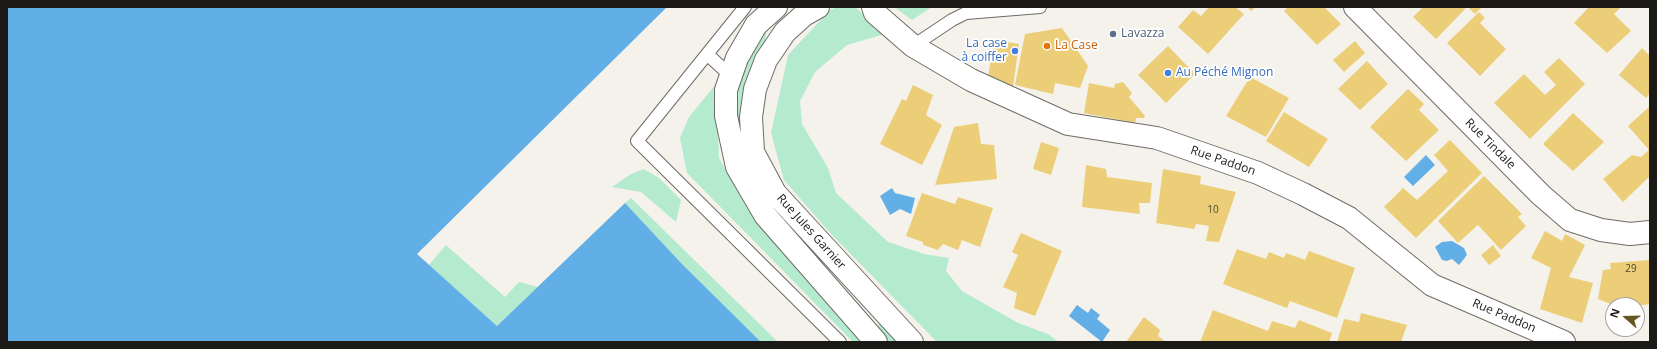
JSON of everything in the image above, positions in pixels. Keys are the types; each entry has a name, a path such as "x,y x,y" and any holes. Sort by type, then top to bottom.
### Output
{"street":[{"name":"Rue Jules Garnier","path":"776,7 756,25 737,58 726,90 726,116 737,166 765,215 876,342"},
{"path":"766,60 781,23 802,7"},
{"name":"Rue Jules Garnier","path":"818,7 804,15 785,32 766,60 755,89 751,117 753,152 775,193 912,342"},
{"name":"Rue Paddon","path":"873,7 875,13 913,46 971,80 1068,124 1157,138 1258,173 1349,218 1432,285 1564,342"},
{"name":"Rue Tindale","path":"1354,7 1542,196 1570,220 1601,230 1630,234 1650,232"}],"lane":[{"path":"745,7 638,141 840,342"},
{"path":"913,46 952,20 966,13 1040,7"},
{"path":"708,55 731,76"}],"green space":[{"path":"837,7 855,7 885,34 847,45 815,72 800,101 802,124 828,168 836,193 888,242 924,254 949,258 946,271 962,291 1018,323 1048,334 1059,342 937,342 831,234 784,180 771,133 788,55 830,10"},
{"path":"894,7 932,7 912,20"},
{"path":"767,29 764,48 744,94 760,187 734,116 737,86 749,52"},
{"path":"716,84 719,158 747,208 872,342 853,342 687,173 680,138 689,117"},
{"path":"644,169 659,178 681,200 676,222 641,192 612,187 631,174"},
{"path":"631,198 778,342 761,342 682,264 625,203"},
{"path":"446,245 505,297 519,282 538,287 497,326 429,265"},
{"path":"879,319 900,342 887,342 878,333"}],"water":[{"path":"7,7 667,7 417,254 497,326 625,203 682,264 761,342 7,342"},
{"path":"1426,155 1435,165 1413,186 1404,177"},
{"path":"892,188 895,193 915,198 911,214 900,209 890,215 880,196"},
{"path":"1452,241 1464,248 1467,255 1459,265 1452,259 1447,261 1442,260 1435,247 1442,242"},
{"path":"1077,305 1088,313 1091,308 1100,315 1097,319 1110,330 1102,342 1069,316"}],"building":[{"path":"1209,7 1235,7 1244,14 1208,54 1178,27 1193,10 1201,16"},
{"path":"1247,7 1256,7 1251,11"},
{"path":"1288,7 1324,7 1341,24 1317,45 1284,11"},
{"path":"1423,7 1467,7 1436,39 1413,17"},
{"path":"1468,7 1482,7 1475,14"},
{"path":"1589,7 1621,7 1614,14 1631,31 1607,53 1574,23"},
{"path":"1479,12 1485,18 1480,23 1506,49 1480,76 1447,43"},
{"path":"1062,28 1088,66 1080,88 1055,83 1053,94 1015,85 1025,34"},
{"path":"994,40 1019,44 1013,87 987,83"},
{"path":"1355,41 1365,53 1344,72 1333,60"},
{"path":"1168,46 1195,74 1166,103 1138,75"},
{"path":"1642,48 1650,56 1650,93 1646,98 1619,75"},
{"path":"1559,58 1585,84 1530,139 1494,103 1524,74 1545,95 1556,85 1544,72"},
{"path":"1367,61 1388,84 1360,110 1338,89"},
{"path":"1250,77 1289,98 1266,137 1226,116"},
{"path":"1123,82 1132,93 1129,97 1145,116 1144,118 1136,118 1135,123 1084,113 1089,83 1114,88 1115,84"},
{"path":"913,85 933,95 926,115 942,125 922,165 880,144 902,99 906,101"},
{"path":"1408,89 1424,104 1419,110 1439,130 1406,161 1370,127"},
{"path":"1650,106 1650,176 1623,202 1603,179 1632,155 1641,157 1649,150 1628,126"},
{"path":"1284,112 1328,139 1309,167 1266,141"},
{"path":"1573,113 1604,142 1573,171 1543,144"},
{"path":"978,123 981,144 994,145 997,179 935,185 954,127"},
{"path":"1450,140 1482,173 1416,238 1384,207 1403,188 1417,200 1448,171 1434,155"},
{"path":"1041,142 1059,148 1051,175 1033,169"},
{"path":"1086,165 1106,169 1107,177 1152,183 1150,203 1139,203 1140,214 1082,207"},
{"path":"1163,169 1201,176 1200,184 1236,192 1219,242 1206,241 1209,226 1196,224 1194,229 1156,223"},
{"path":"1484,176 1522,214 1518,217 1526,226 1501,250 1478,225 1458,243 1438,221"},
{"path":"922,193 955,204 958,197 993,208 980,247 962,240 958,250 943,244 938,250 923,245 923,242 906,236"},
{"path":"1545,231 1562,241 1565,234 1585,245 1569,277 1593,283 1582,323 1540,309 1551,268 1531,258"},
{"path":"1021,233 1062,251 1035,316 1014,308 1017,293 1003,287 1018,255 1012,252"},
{"path":"1493,245 1501,256 1489,265 1481,255"},
{"path":"1237,249 1266,259 1269,252 1284,258 1286,253 1305,260 1309,251 1355,268 1337,318 1290,301 1287,308 1223,284"},
{"path":"1650,260 1650,304 1645,305 1645,297 1605,297 1605,302 1598,299 1603,270 1611,269 1610,263"},
{"path":"1213,310 1268,331 1272,321 1295,328 1299,320 1332,333 1329,342 1200,342"},
{"path":"1361,313 1407,325 1401,342 1337,342 1344,319 1359,322"},
{"path":"1144,317 1160,330 1158,336 1166,342 1126,342"}],"place":[{"name":"Lavazza","path":"1113,34"},
{"name":"La Case","path":"1047,46"},
{"name":"La case à coiffer","path":"1015,51"},
{"name":"Au Péché Mignon","path":"1168,73"}]}
